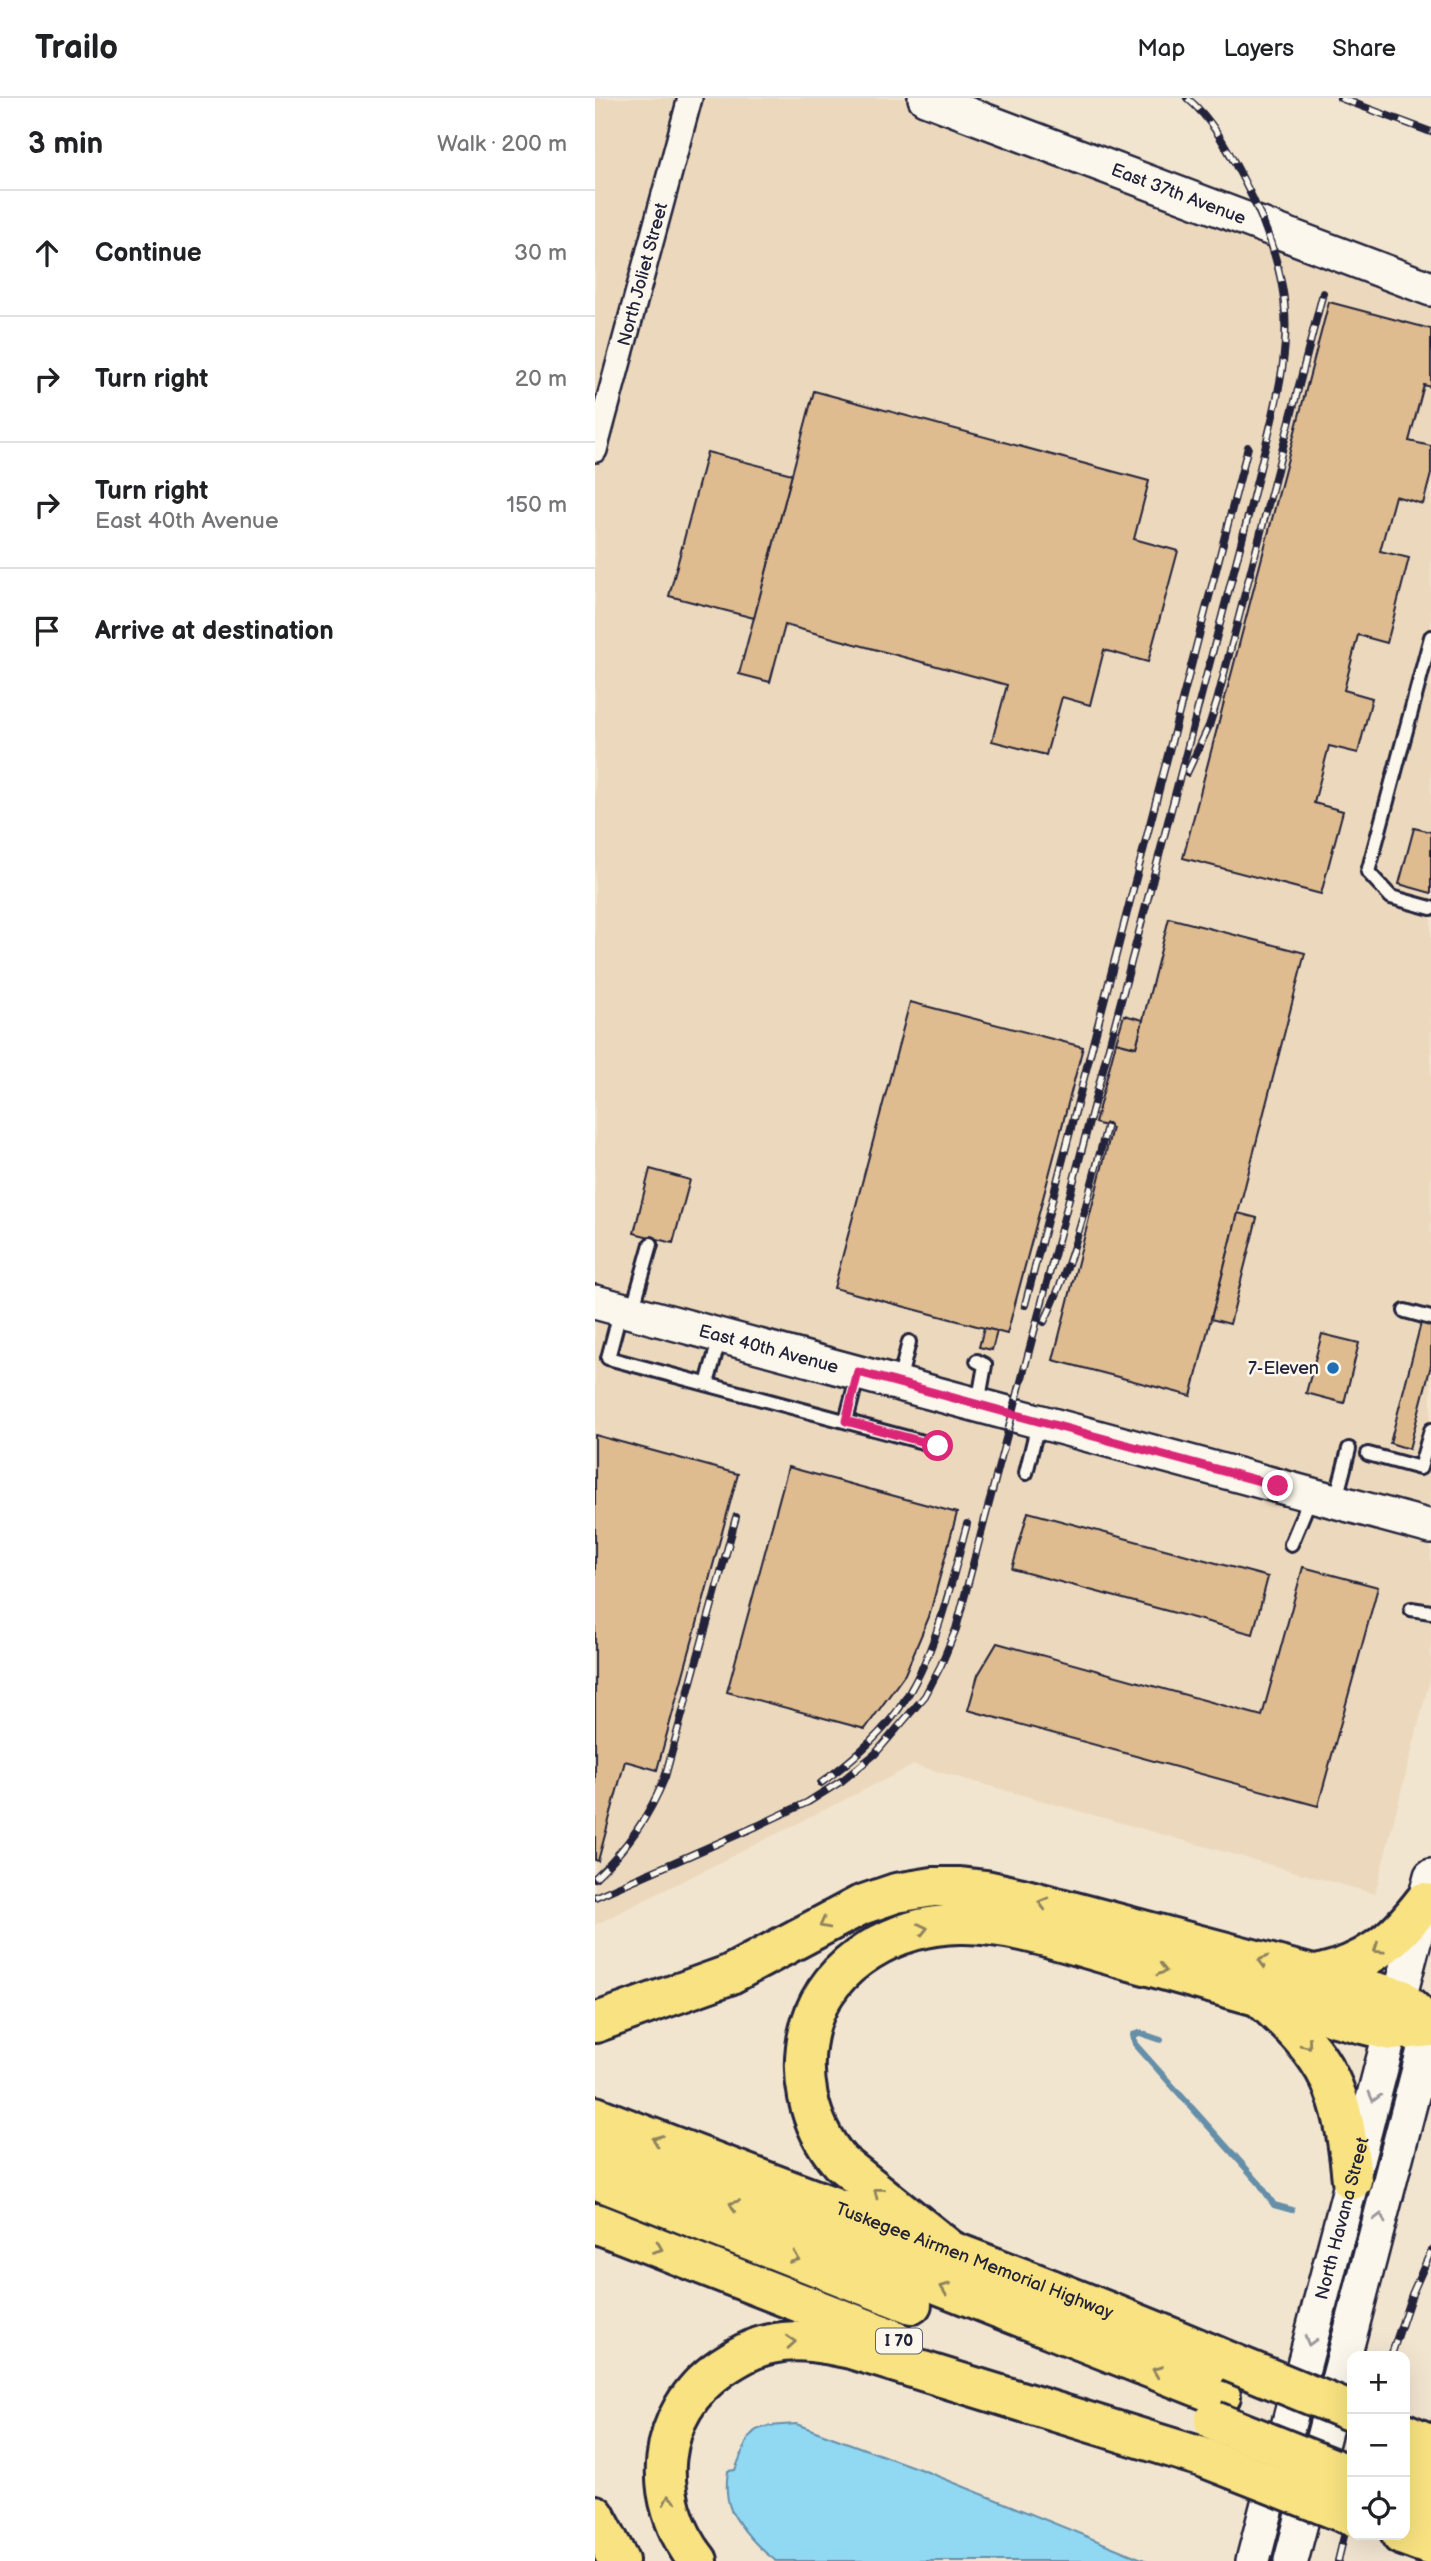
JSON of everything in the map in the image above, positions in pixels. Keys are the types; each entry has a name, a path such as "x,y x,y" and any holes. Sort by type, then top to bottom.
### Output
{"highway":[{"path":"595,2023 729,1975 861,1905 896,1893 933,1887 960,1887 1010,1895 1317,1975 1395,2014 1430,2025"},
{"path":"1317,1975 1359,1961 1382,1947 1404,1928 1428,1889"},
{"path":"950,2250 840,2162 821,2134 808,2102 805,2057 814,2012 824,1994 840,1975 856,1959 875,1946 918,1929 939,1925 979,1925 1053,1940 1258,1996 1395,2014"},
{"path":"1258,1996 1299,2035 1330,2076 1342,2110 1352,2180"},
{"name":"Tuskegee Airmen Memorial Highway","path":"595,2116 1160,2332 1222,2393 1347,2411"},
{"path":"595,2149 1222,2393 1347,2446"},
{"path":"595,2179 1222,2393 1347,2473"},
{"name":"I 70","path":"595,2223 1347,2513"},
{"path":"698,2561 677,2527 667,2491 667,2458 673,2427 680,2412 706,2378 734,2359 771,2344 815,2341 851,2349 1205,2458"},
{"path":"1410,2435 1431,2444"},
{"path":"1410,2471 1431,2479"},
{"path":"1410,2499 1431,2507"},
{"path":"595,2515 619,2561"},
{"path":"1410,2538 1431,2546"}],"street":[{"name":"North Joliet Street","path":"595,450 690,98"},
{"name":"East 37th Avenue","path":"925,98 1431,289"},
{"name":"East 40th Avenue","path":"616,1307 1431,1527"},
{"name":"North Havana Street","path":"1253,2561 1428,1889"},
{"name":"North Havana Street","path":"1291,2561 1430,2025"}],"lane":[{"path":"1431,637 1368,872 1391,897 1431,908"},
{"path":"651,1244 616,1307 608,1358 938,1446"},
{"path":"1405,1311 1431,1318"},
{"path":"707,1384 720,1335"},
{"path":"898,1383 909,1342"},
{"path":"977,1360 985,1365 978,1404"},
{"path":"846,1421 858,1372"},
{"path":"1026,1473 1039,1420"},
{"path":"1368,1454 1420,1468 1431,1430"},
{"path":"1291,1544 1323,1499 1349,1448"},
{"path":"1411,1609 1431,1612"}],"shaded area":[{"path":"595,98 955,98 1431,276 1431,1676 1375,1894 914,1765 595,1925"}],"water":[{"path":"796,2424 925,2471 1147,2561 776,2561 751,2538 731,2510 727,2491 728,2471 735,2470 745,2445 754,2432 769,2426"}],"building":[{"path":"1329,302 1431,329 1431,387 1424,385 1409,441 1431,446 1431,474 1423,504 1395,496 1380,551 1409,558 1387,643 1358,635 1344,690 1372,698 1358,753 1329,746 1314,803 1343,811 1321,894 1183,858"},
{"path":"814,391 1149,481 1134,539 1178,551 1148,662 1104,650 1090,705 1062,697 1046,755 992,741 1007,685 785,625 770,682 739,674"},
{"path":"707,452 792,474 754,618 669,596"},
{"path":"1414,828 1431,832 1431,893 1399,884"},
{"path":"1169,918 1305,953 1191,1396 1053,1360 1112,1128 1095,1123 1116,1042 1136,1047"},
{"path":"910,1002 1083,1047 1007,1334 834,1288"},
{"path":"1124,1015 1143,1020 1136,1047 1116,1042"},
{"path":"650,1169 690,1180 673,1243 634,1233"},
{"path":"1238,1213 1257,1218 1230,1324 1211,1319"},
{"path":"1421,1323 1431,1325 1431,1365 1409,1449 1390,1443"},
{"path":"984,1328 997,1331 992,1350 979,1347"},
{"name":"7-Eleven","path":"1322,1334 1359,1343 1344,1403 1306,1393"},
{"path":"595,1435 738,1474 657,1770 625,1761 598,1861 595,1860"},
{"path":"788,1467 957,1513 929,1617 905,1674 865,1729 727,1692"},
{"path":"1028,1512 1268,1577 1253,1634 1012,1569"},
{"path":"1303,1567 1378,1587 1318,1806 968,1710 978,1675 997,1643 1262,1716"}],"waterway":[{"path":"1161,2040 1140,2033 1133,2035 1135,2044 1260,2184 1274,2205 1292,2210"}],"railway":[{"path":"595,1897 808,1802 843,1780 875,1754 925,1696 956,1629 1244,531 1273,418 1281,374 1285,308 1271,243 1255,203 1225,145 1204,115 1187,98"},
{"path":"1340,98 1431,132"},
{"path":"1187,773 1209,726 1217,701 1323,293"},
{"path":"1025,1305 1248,447"},
{"path":"1044,1322 1073,1250 1107,1126"},
{"path":"595,1878 636,1831 665,1777 736,1517"},
{"path":"821,1783 850,1761 876,1736 907,1697 939,1625 967,1524"},
{"path":"1393,2351 1412,2294 1431,2251"},
{"path":"1338,2561 1347,2524"}],"place":[{"name":"7-Eleven","path":"1333,1368"}],"route":[{"path":"938,1446 846,1421 858,1372 1278,1486"}]}
